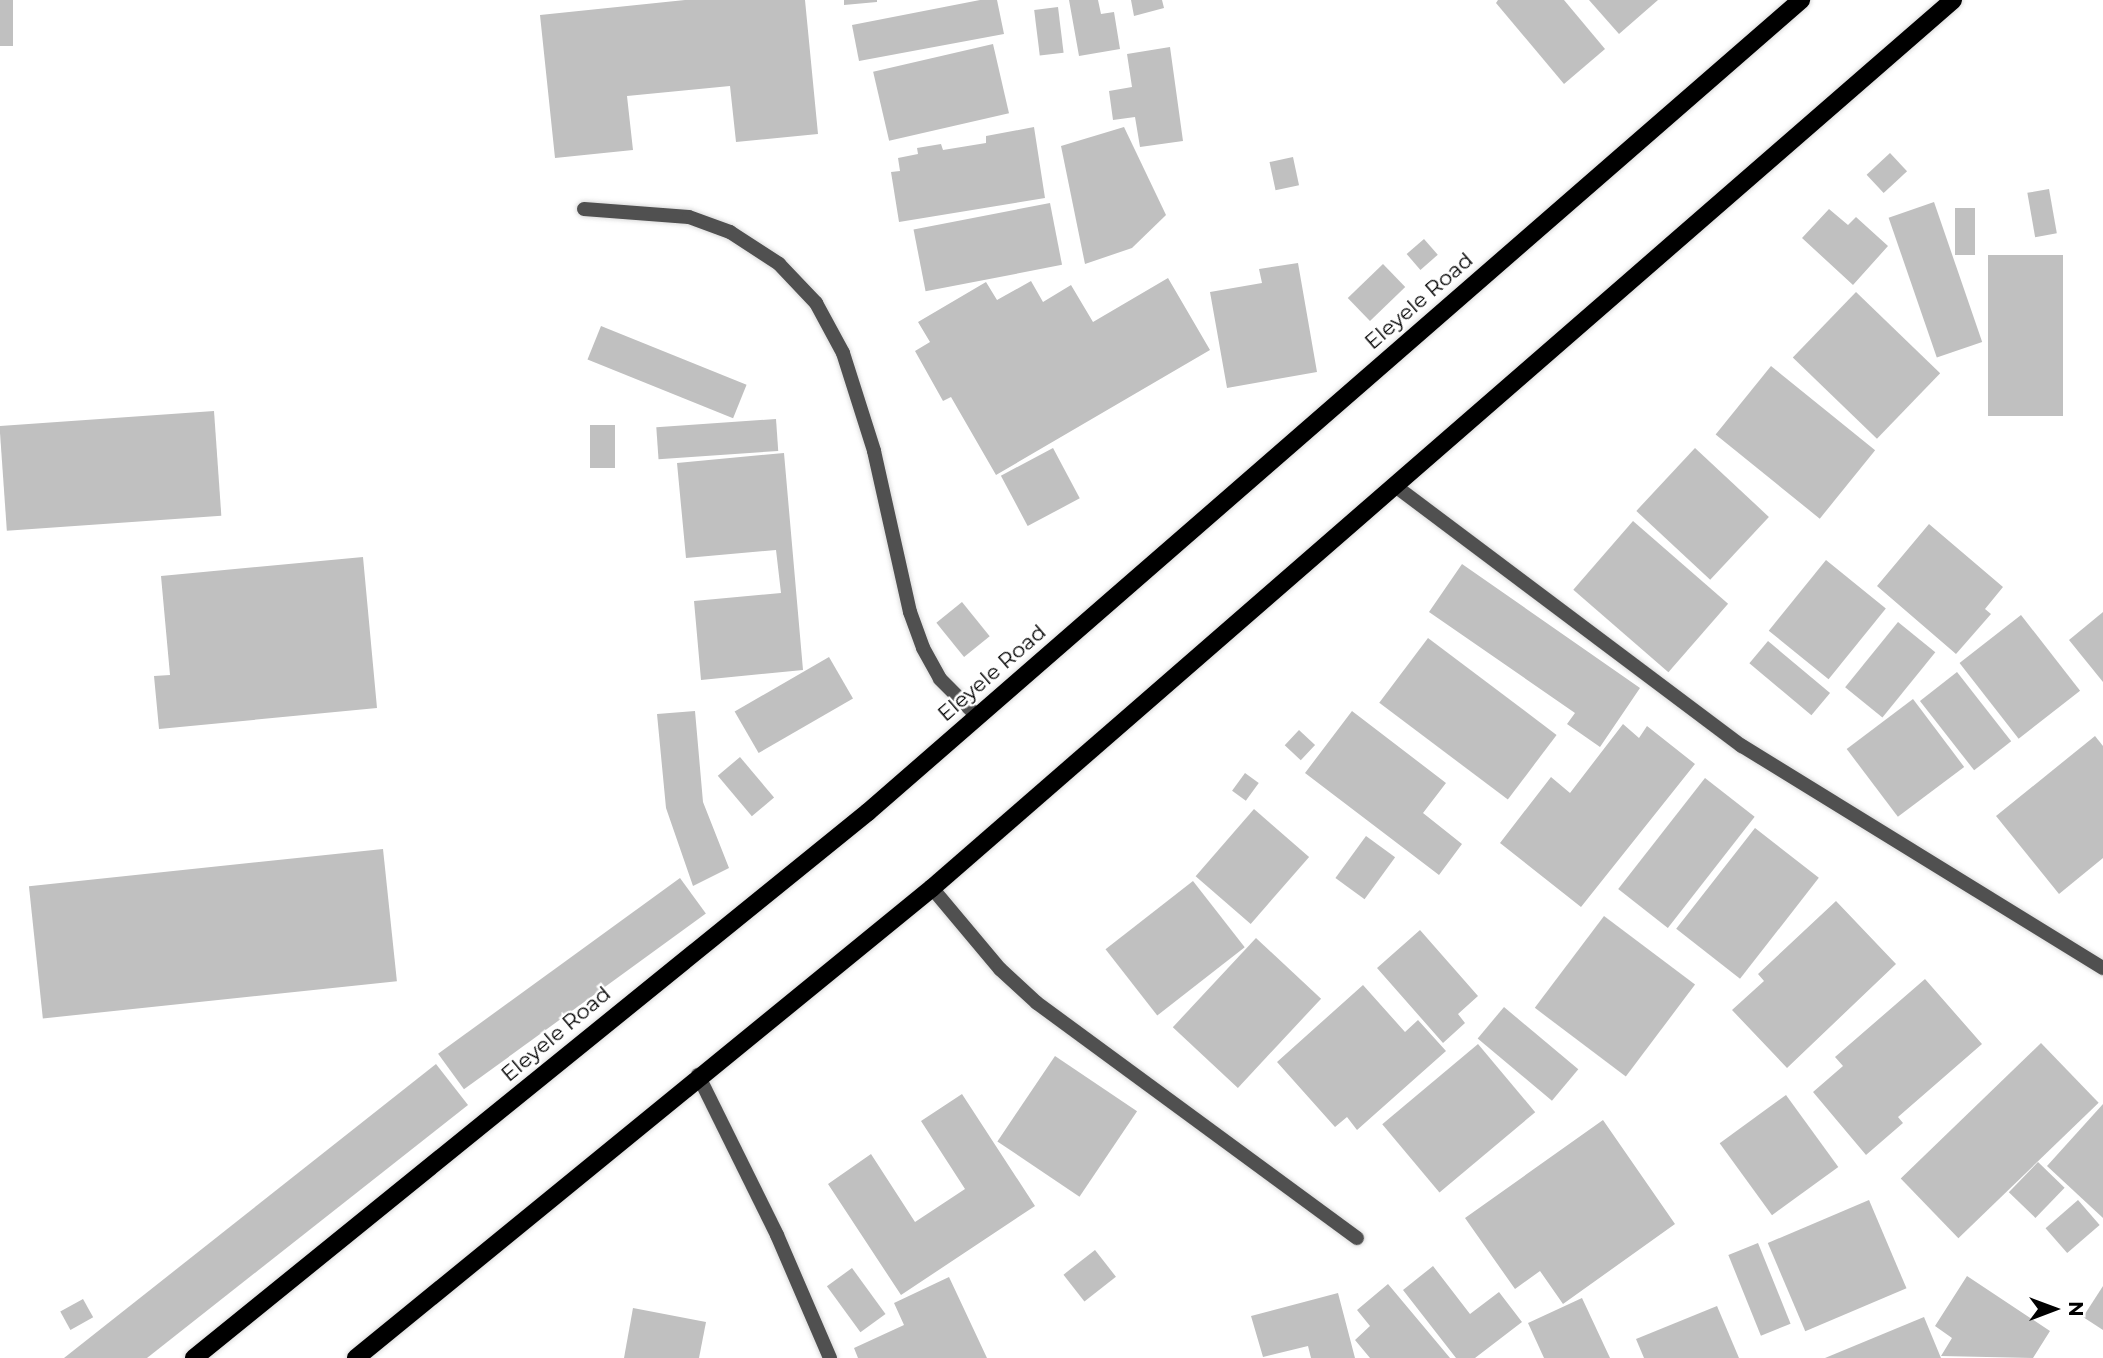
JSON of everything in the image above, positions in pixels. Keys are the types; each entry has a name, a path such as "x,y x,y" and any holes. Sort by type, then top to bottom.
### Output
{"main road":[{"name":"Eleyele Road","path":"194,1358 868,812 1801,0"},
{"path":"356,1358 698,1075 933,888 1953,0"}],"street":[{"path":"584,209 689,217 730,232 779,264 816,303 843,353 874,451 910,612 923,648 940,679 977,716"},
{"path":"1394,485 1742,747 2103,968"},
{"path":"933,888 1000,969 1037,1003 1357,1238"},
{"path":"698,1075 777,1235 830,1358"}],"building":[{"path":"0,0 13,0 13,46 0,46"},
{"path":"685,0 805,0 818,134 736,142 730,86 627,96 633,150 555,158 540,15"},
{"path":"844,0 877,0 877,2 844,5"},
{"path":"980,0 997,0 1004,34 859,61 852,25"},
{"path":"1069,0 1098,0 1101,14 1114,12 1120,49 1079,56"},
{"path":"1131,0 1162,0 1164,8 1134,16"},
{"path":"1498,0 1564,0 1605,49 1564,84 1496,3"},
{"path":"1589,0 1658,0 1619,34"},
{"path":"1058,7 1064,53 1040,56 1034,10"},
{"path":"993,44 1009,113 889,141 873,72"},
{"path":"1170,47 1183,141 1140,147 1135,117 1113,120 1109,91 1132,87 1127,54"},
{"path":"1034,127 1045,198 899,222 891,172 900,171 898,158 918,154 917,148 941,144 943,150 986,143 986,136"},
{"path":"1124,127 1166,215 1132,248 1085,264 1061,146"},
{"path":"1890,153 1907,171 1884,193 1867,175"},
{"path":"1293,157 1299,185 1276,190 1270,162"},
{"path":"2049,189 2057,233 2035,237 2027,193"},
{"path":"1934,202 1982,342 1937,358 1889,218"},
{"path":"1050,203 1062,265 926,291 914,230"},
{"path":"1955,208 1975,208 1975,255 1955,255"},
{"path":"1829,209 1848,225 1856,217 1888,246 1853,285 1802,238"},
{"path":"1424,239 1438,255 1420,270 1407,254"},
{"path":"1988,255 2063,255 2063,416 1988,416"},
{"path":"1298,263 1317,372 1227,388 1210,292 1262,283 1259,269"},
{"path":"1383,264 1405,287 1370,321 1348,298"},
{"path":"1168,278 1210,350 996,475 951,397 943,401 915,351 930,342 918,322 986,282 997,300 1031,281 1043,302 1071,285 1093,322"},
{"path":"1856,292 1940,373 1877,439 1793,357"},
{"path":"601,326 747,385 733,418 588,359"},
{"path":"1771,366 1875,450 1820,519 1716,434"},
{"path":"214,411 221,516 7,531 0,426"},
{"path":"776,419 778,451 659,459 656,427"},
{"path":"590,425 615,425 615,468 590,468"},
{"path":"1053,448 1080,498 1028,526 1001,476"},
{"path":"1695,448 1769,517 1710,580 1636,511"},
{"path":"784,453 803,670 701,680 694,601 781,593 776,550 686,558 677,463"},
{"path":"1633,521 1728,604 1668,672 1573,590"},
{"path":"1929,524 2003,587 1985,609 1991,614 1956,654 1877,586"},
{"path":"363,557 377,708 159,729 154,676 170,675 161,576"},
{"path":"1826,560 1886,608 1829,679 1769,631"},
{"path":"1462,564 1640,688 1600,747 1567,724 1575,713 1429,612"},
{"path":"962,602 990,636 964,657 936,623"},
{"path":"2103,612 2103,682 2069,640"},
{"path":"2021,615 2080,691 2019,739 1960,663"},
{"path":"1898,622 1935,652 1882,717 1845,687"},
{"path":"1428,638 1557,735 1508,800 1379,703"},
{"path":"1768,641 1830,693 1811,715 1749,663"},
{"path":"829,657 853,699 759,753 735,712"},
{"path":"1957,672 2011,741 1974,770 1920,701"},
{"path":"1913,699 1964,767 1898,817 1847,749"},
{"path":"695,711 703,802 729,868 693,886 666,808 657,714"},
{"path":"1352,711 1446,783 1423,813 1462,844 1439,875 1305,773"},
{"path":"1623,724 1639,738 1647,726 1695,764 1581,907 1500,843 1551,777 1570,793"},
{"path":"1299,730 1315,745 1301,760 1285,745"},
{"path":"2095,736 2103,746 2103,858 2059,894 1996,816"},
{"path":"740,757 774,798 752,816 718,776"},
{"path":"1245,773 1259,783 1246,801 1232,791"},
{"path":"1705,778 1755,817 1668,928 1618,889"},
{"path":"1254,809 1309,857 1251,924 1196,876"},
{"path":"1755,828 1819,878 1740,979 1676,929"},
{"path":"1366,836 1395,857 1365,899 1335,878"},
{"path":"383,849 397,981 43,1018 29,886"},
{"path":"680,878 706,914 464,1089 438,1054"},
{"path":"1193,881 1245,947 1157,1016 1106,949"},
{"path":"1836,901 1896,964 1787,1068 1732,1010 1764,981 1758,974"},
{"path":"1604,916 1695,985 1626,1076 1535,1008"},
{"path":"1420,930 1478,996 1458,1014 1465,1023 1443,1043 1377,968"},
{"path":"1256,938 1321,999 1238,1088 1173,1027"},
{"path":"1925,979 1982,1044 1898,1117 1903,1123 1866,1155 1813,1092 1843,1066 1835,1057"},
{"path":"1363,985 1405,1032 1418,1020 1446,1051 1357,1130 1347,1117 1335,1127 1277,1062"},
{"path":"1504,1007 1578,1069 1552,1101 1478,1038"},
{"path":"2041,1043 2099,1103 1958,1238 1901,1178"},
{"path":"1478,1044 1535,1112 1439,1193 1382,1124"},
{"path":"1055,1056 1137,1111 1079,1197 997,1141"},
{"path":"436,1064 468,1105 147,1358 64,1358"},
{"path":"962,1094 1035,1206 901,1295 828,1184 871,1154 915,1222 965,1189 921,1121"},
{"path":"1786,1095 1838,1167 1772,1215 1720,1143"},
{"path":"2103,1104 2103,1218 2047,1166"},
{"path":"1603,1120 1675,1224 1563,1304 1540,1271 1515,1289 1465,1218"},
{"path":"2038,1162 2065,1188 2035,1218 2009,1192"},
{"path":"1869,1200 1907,1288 1805,1331 1768,1243"},
{"path":"2078,1200 2100,1225 2067,1253 2046,1228"},
{"path":"1758,1243 1791,1324 1761,1336 1728,1255"},
{"path":"1095,1250 1116,1277 1084,1301 1063,1275"},
{"path":"1433,1266 1470,1314 1499,1292 1522,1322 1475,1358 1456,1358 1403,1290"},
{"path":"852,1268 886,1314 860,1332 827,1286"},
{"path":"1967,1276 2050,1331 2033,1358 1941,1356 1952,1338 1935,1326"},
{"path":"949,1277 987,1358 858,1358 854,1348 904,1325 894,1303"},
{"path":"1388,1284 1450,1358 1370,1358 1355,1340 1370,1326 1357,1310"},
{"path":"2103,1286 2103,1330 2083,1317"},
{"path":"1338,1293 1355,1358 1311,1358 1308,1346 1263,1357 1251,1316"},
{"path":"1582,1298 1610,1358 1544,1358 1528,1323"},
{"path":"83,1299 93,1317 70,1330 60,1312"},
{"path":"1717,1306 1739,1358 1644,1358 1636,1339"},
{"path":"633,1308 706,1322 699,1358 624,1358"},
{"path":"1924,1317 1941,1358 1825,1358"}]}
